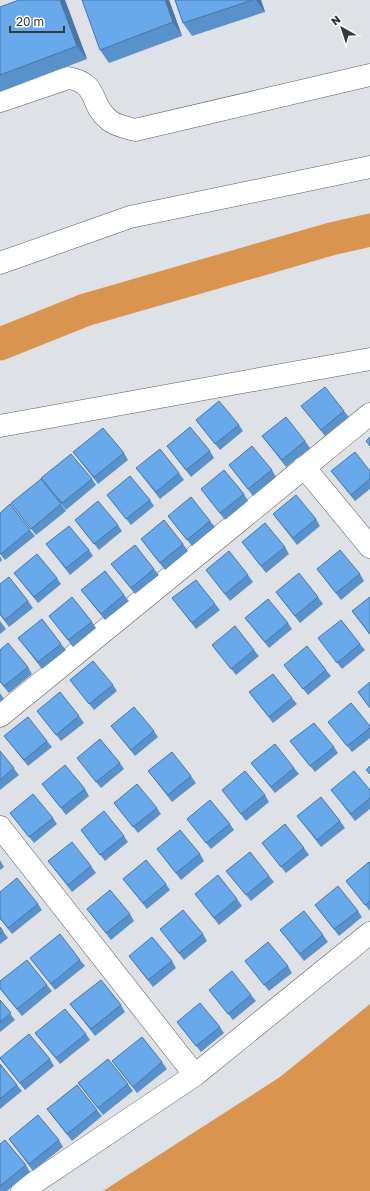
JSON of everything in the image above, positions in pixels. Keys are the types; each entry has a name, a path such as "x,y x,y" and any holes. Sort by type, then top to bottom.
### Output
{"street":[{"path":"0,101 68,78 80,80 91,89 97,104 107,119 119,126 135,130 370,75"},
{"path":"0,263 130,217 370,167"},
{"path":"0,426 370,359"},
{"path":"0,716 370,414"},
{"path":"304,467 370,547"},
{"path":"0,827 195,1075"},
{"path":"22,1191 195,1075 370,933"}],"shaded area":[{"path":"370,1004 370,1191 103,1191 280,1077"}],"building":[{"path":"19,0 60,0 77,46 0,75 0,7"},
{"path":"82,0 165,0 173,22 100,50"},
{"path":"175,0 253,0 183,23"},
{"path":"325,387 344,411 321,430 301,406"},
{"path":"219,401 239,425 215,444 196,420"},
{"path":"286,417 305,441 282,460 262,436"},
{"path":"190,427 210,451 186,470 167,446"},
{"path":"103,428 124,453 94,477 73,452"},
{"path":"370,437 370,446 366,441"},
{"path":"252,446 272,470 248,489 229,465"},
{"path":"160,449 179,473 156,492 136,468"},
{"path":"355,452 370,471 370,479 351,495 331,471"},
{"path":"71,454 92,479 62,503 41,478"},
{"path":"224,470 244,494 220,513 201,489"},
{"path":"130,476 150,500 126,519 107,495"},
{"path":"41,479 61,504 31,529 11,503"},
{"path":"296,495 316,519 293,538 273,514"},
{"path":"191,497 210,521 187,540 168,516"},
{"path":"98,501 118,525 94,544 75,520"},
{"path":"10,504 30,530 1,554 0,513"},
{"path":"164,520 183,544 160,563 141,539"},
{"path":"265,523 285,547 261,566 242,542"},
{"path":"69,526 89,550 66,568 46,544"},
{"path":"135,545 154,569 131,588 111,564"},
{"path":"340,550 360,574 336,593 317,569"},
{"path":"229,551 248,575 225,594 206,570"},
{"path":"37,554 57,578 34,597 14,573"},
{"path":"105,571 124,595 101,614 81,590"},
{"path":"299,573 318,597 295,616 276,592"},
{"path":"9,577 28,601 5,620 0,614 0,584"},
{"path":"196,580 215,604 192,623 172,598"},
{"path":"72,597 92,622 68,640 49,616"},
{"path":"370,597 370,634 352,611"},
{"path":"268,599 288,623 265,642 245,618"},
{"path":"42,619 61,644 38,662 18,638"},
{"path":"341,620 360,644 337,663 318,638"},
{"path":"235,626 254,650 231,669 212,645"},
{"path":"8,643 28,667 4,686 0,681 0,650"},
{"path":"307,646 326,670 303,689 284,665"},
{"path":"93,661 113,685 89,704 70,680"},
{"path":"273,674 292,698 269,717 249,692"},
{"path":"370,682 370,708 358,692"},
{"path":"60,692 79,716 56,735 37,711"},
{"path":"351,703 370,726 370,728 347,746 328,722"},
{"path":"134,707 154,731 131,750 111,726"},
{"path":"28,717 47,741 24,760 4,736"},
{"path":"314,723 334,747 310,766 290,741"},
{"path":"100,739 120,763 96,782 77,758"},
{"path":"275,744 294,768 271,787 251,763"},
{"path":"0,751 14,768 0,780"},
{"path":"172,752 191,776 168,795 148,771"},
{"path":"65,765 85,789 61,808 42,784"},
{"path":"370,766 370,774 366,770"},
{"path":"245,771 265,795 241,814 222,790"},
{"path":"354,771 370,790 370,798 351,814 331,790"},
{"path":"137,784 157,808 133,827 114,803"},
{"path":"33,794 53,818 29,837 10,813"},
{"path":"321,797 340,821 317,840 297,816"},
{"path":"210,800 230,824 206,843 187,819"},
{"path":"104,811 124,836 100,855 81,830"},
{"path":"285,824 304,848 281,867 262,843"},
{"path":"180,830 200,854 176,873 157,849"},
{"path":"72,842 91,866 68,885 48,861"},
{"path":"250,852 269,876 246,895 226,871"},
{"path":"146,860 166,884 143,903 123,879"},
{"path":"369,862 370,901 365,905 346,881"},
{"path":"218,875 237,899 214,918 195,894"},
{"path":"17,878 38,904 8,928 0,918 0,892"},
{"path":"338,886 358,911 334,929 315,905"},
{"path":"110,890 130,914 106,933 87,909"},
{"path":"183,910 203,934 179,953 160,929"},
{"path":"304,911 323,935 300,954 280,930"},
{"path":"0,927 3,931 0,934"},
{"path":"60,934 80,960 51,984 30,958"},
{"path":"152,937 172,961 148,980 129,956"},
{"path":"268,942 288,966 264,985 245,961"},
{"path":"27,960 47,985 17,1009 0,988 0,981"},
{"path":"232,971 251,995 228,1014 209,990"},
{"path":"101,980 121,1005 91,1029 70,1004"},
{"path":"0,1000 11,1013 0,1022"},
{"path":"200,1003 220,1027 196,1046 177,1022"},
{"path":"65,1009 86,1034 56,1058 35,1033"},
{"path":"29,1034 50,1059 20,1083 0,1058"},
{"path":"142,1037 162,1062 133,1087 112,1061"},
{"path":"108,1059 128,1084 98,1108 78,1083"},
{"path":"0,1064 17,1085 0,1099"},
{"path":"77,1085 97,1110 67,1134 47,1109"},
{"path":"38,1115 59,1140 29,1164 9,1139"},
{"path":"5,1140 26,1165 0,1186 0,1144"}],"waterway":[{"path":"0,344 85,310 331,239 370,230"}]}
